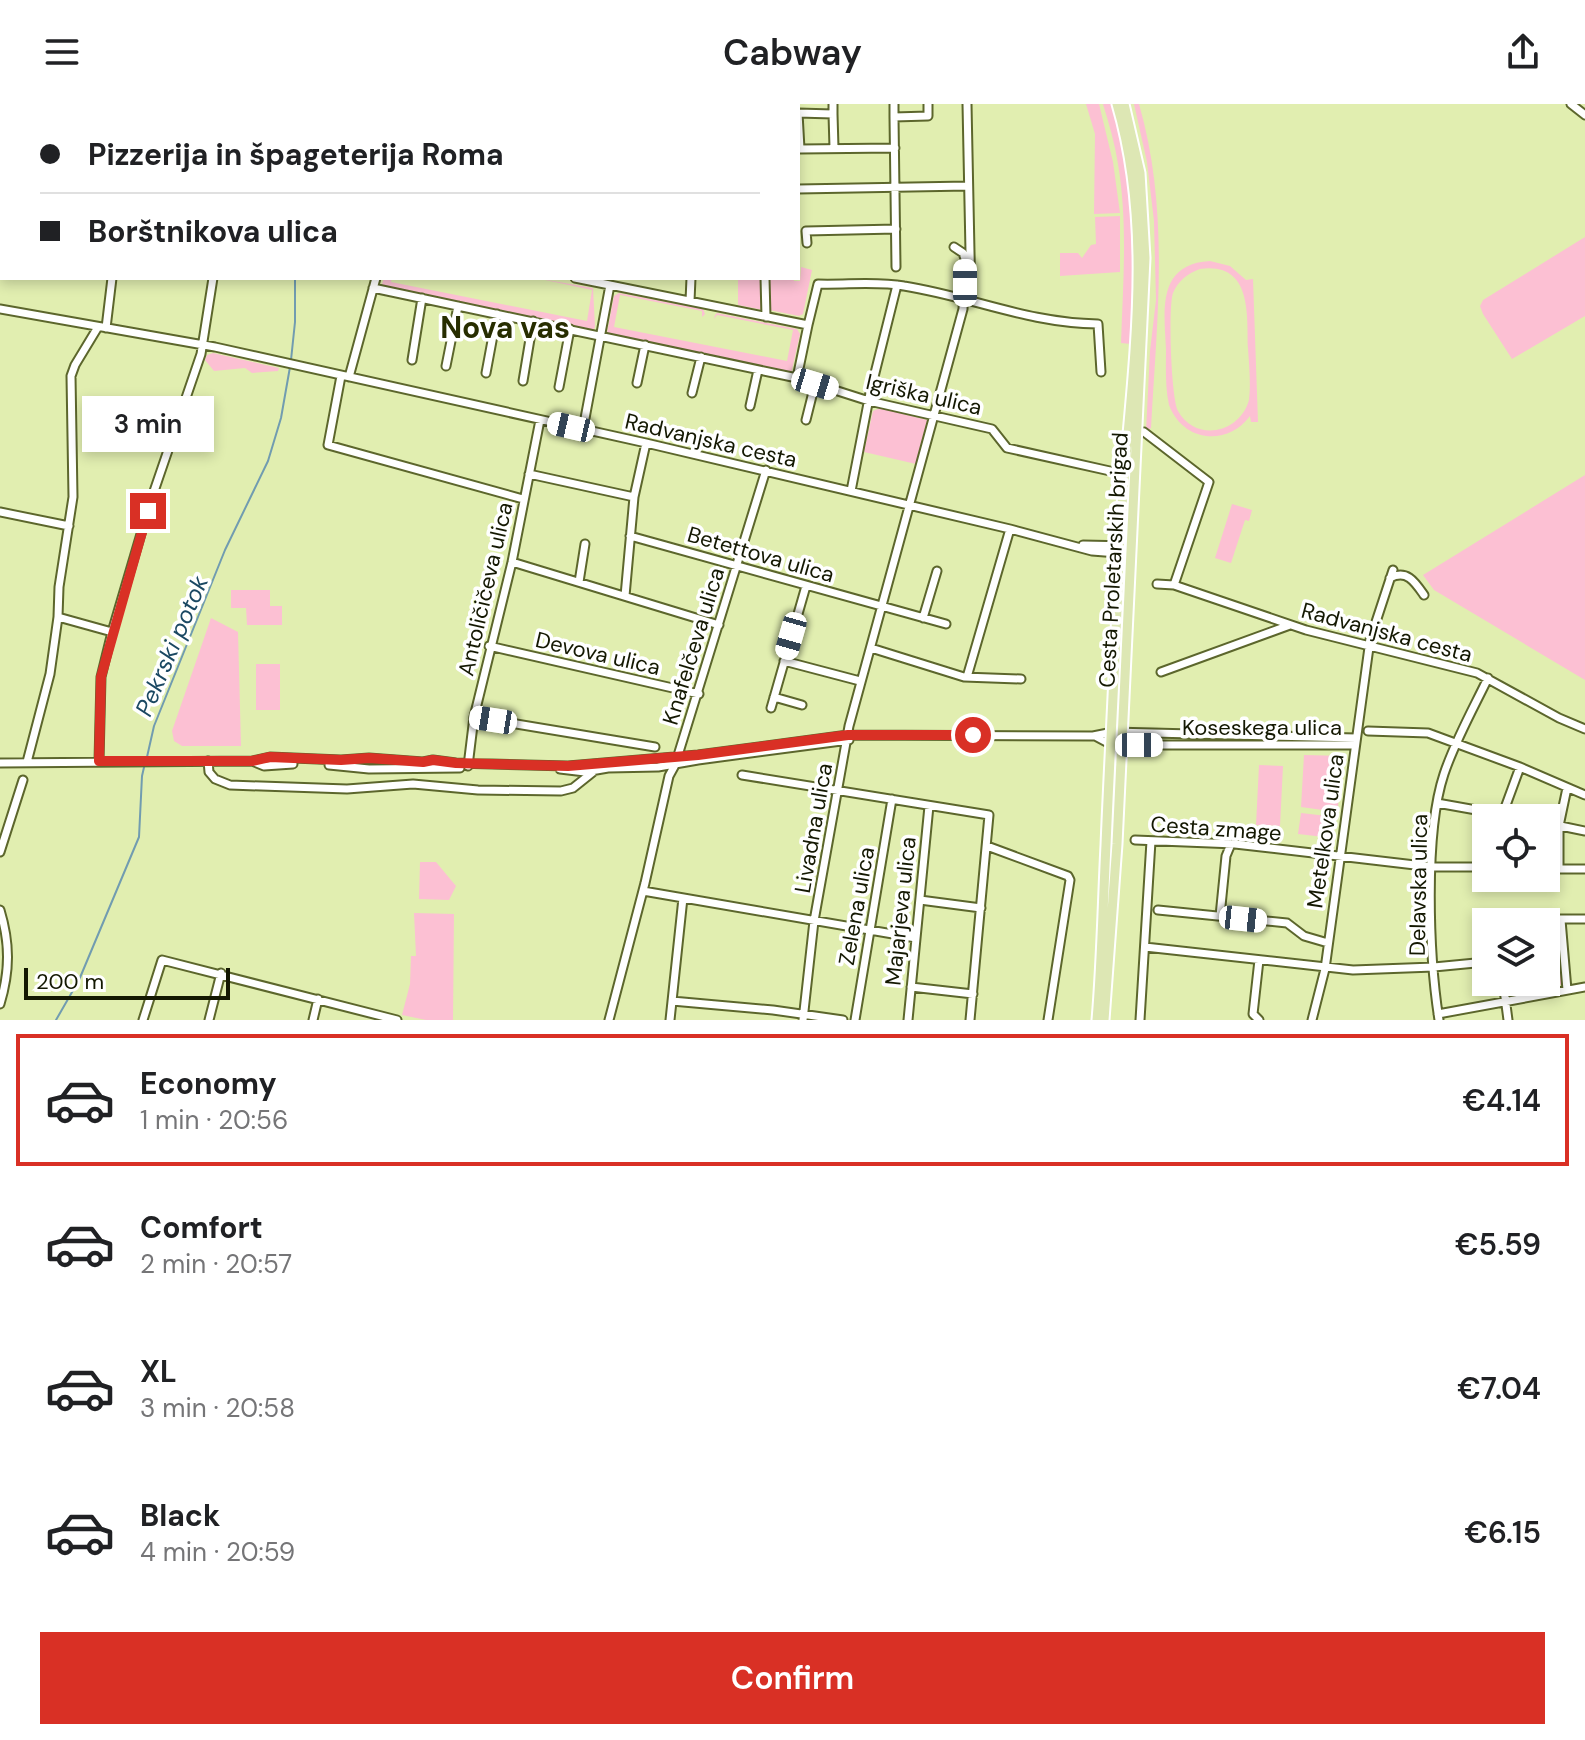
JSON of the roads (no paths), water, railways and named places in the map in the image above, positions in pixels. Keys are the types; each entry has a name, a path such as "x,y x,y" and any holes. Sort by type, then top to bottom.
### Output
{"main road":[{"name":"Cesta Proletarskih brigad","path":"1097,1020 1118,732 1138,240 1133,174 1117,104"},
{"name":"Cesta Proletarskih brigad","path":"1124,104 1138,161 1145,231 1125,550"},
{"name":"Cesta Proletarskih brigad","path":"1104,1020 1117,844 1116,744"}],"street":[{"path":"833,104 834,148"},
{"path":"894,104 896,267"},
{"path":"894,117 928,116 928,104"},
{"path":"967,104 967,300"},
{"path":"1571,104 1585,115"},
{"path":"800,113 833,114"},
{"path":"800,149 895,148"},
{"path":"800,189 968,186"},
{"path":"807,243 806,231 896,229"},
{"path":"954,247 964,256 967,300"},
{"path":"27,762 50,674 73,497 71,376 77,360 102,328 112,280"},
{"path":"99,761 101,677 151,500 204,345 213,280"},
{"path":"375,280 345,377 328,445 523,499"},
{"path":"597,280 610,285 628,284 690,301 808,325"},
{"path":"690,301 691,280"},
{"path":"765,280 766,317"},
{"path":"797,378 818,284 898,285 1060,323 1098,324 1101,372"},
{"path":"583,429 610,285"},
{"path":"851,491 869,401 898,285"},
{"name":"Igriška ulica","path":"373,288 797,378 869,401 992,429 1007,448 1110,471"},
{"path":"412,360 422,298"},
{"name":"Livadna ulica","path":"804,1017 814,921 847,738 860,681 967,300"},
{"path":"446,366 458,306"},
{"name":"Radvanjska cesta","path":"0,309 204,345 295,365 766,470 1092,551 1125,550"},
{"path":"486,373 497,314"},
{"path":"523,381 533,321"},
{"path":"559,387 570,329"},
{"path":"637,383 645,345"},
{"path":"692,393 701,357"},
{"path":"750,406 758,370"},
{"path":"806,420 815,384"},
{"name":"Antoličičeva ulica","path":"468,766 474,717 512,562 540,420"},
{"path":"1144,432 1209,482 1174,585"},
{"path":"625,596 634,497 646,443"},
{"name":"Knafelčeva ulica","path":"609,1020 669,776 699,694 766,470"},
{"path":"529,474 634,497"},
{"path":"0,512 69,526"},
{"path":"967,677 1010,529"},
{"name":"Betettova ulica","path":"630,536 946,624"},
{"path":"579,582 585,544"},
{"path":"512,562 719,625"},
{"path":"923,618 937,571"},
{"name":"Metelkova ulica","path":"1312,1020 1325,969 1369,646 1392,574 1406,575 1424,595"},
{"name":"Radvanjska cesta","path":"1157,584 1174,585 1290,625 1465,669 1585,729"},
{"path":"771,708 806,586"},
{"path":"58,617 112,632"},
{"path":"1161,672 1290,625"},
{"name":"Devova ulica","path":"489,646 699,694"},
{"path":"871,648 967,677 1021,679"},
{"path":"784,661 860,681"},
{"name":"Delavska ulica","path":"1439,1017 1434,967 1432,867 1437,803 1444,774 1488,678"},
{"path":"774,697 802,705"},
{"path":"474,717 655,747"},
{"name":"Koseskega ulica","path":"1368,731 1428,733 1585,795"},
{"name":"Koseskega ulica","path":"1093,736 1118,732 1355,742"},
{"path":"0,763 369,758 594,771 860,735 1093,736 1116,744"},
{"name":"Koseskega ulica","path":"1116,744 1355,742"},
{"path":"208,761 209,772 215,779 230,785 258,787 347,789 413,784 478,790 561,791 573,788 594,771"},
{"path":"468,766 676,762"},
{"path":"1506,804 1520,767"},
{"path":"742,775 989,815 970,1020"},
{"path":"0,852 23,780"},
{"path":"1560,821 1567,788"},
{"name":"Zelena ulica","path":"855,1020 892,799"},
{"name":"Delavska ulica","path":"1437,803 1472,810"},
{"name":"Majarjeva ulica","path":"908,1020 929,806"},
{"path":"1560,826 1585,831"},
{"name":"Cesta zmage","path":"1135,840 1231,844 1432,867 1472,867"},
{"path":"1140,1020 1151,841"},
{"path":"1220,916 1226,856 1231,844"},
{"path":"987,846 1068,876 1070,880 1048,1020"},
{"path":"1560,869 1585,869"},
{"path":"643,891 916,938"},
{"path":"670,1020 683,898"},
{"path":"920,900 981,908"},
{"path":"0,910 8,959 0,1004"},
{"path":"1158,910 1287,923 1304,936 1328,943"},
{"path":"1567,990 1561,920 1585,919"},
{"path":"1145,947 1325,969 1434,967"},
{"path":"143,1020 162,960 397,1020"},
{"path":"1259,960 1253,1014 1259,1020"},
{"name":"Delavska ulica","path":"1434,967 1472,963"},
{"path":"209,1020 221,973"},
{"path":"911,987 973,994"},
{"path":"1439,1017 1504,1001 1585,987"},
{"path":"1504,996 1508,1020"},
{"path":"313,1020 318,999"},
{"path":"672,1001 843,1020"}],"waterway":[{"name":"Pekrski potok","path":"291,360 295,280"},
{"name":"Pekrski potok","path":"147,757 154,726 225,550 268,461 281,418 290,367"},
{"name":"Pekrski potok","path":"56,1020 79,980 139,837 145,763"}],"district":[{"name":"Nova vas","path":"505,328"}]}
